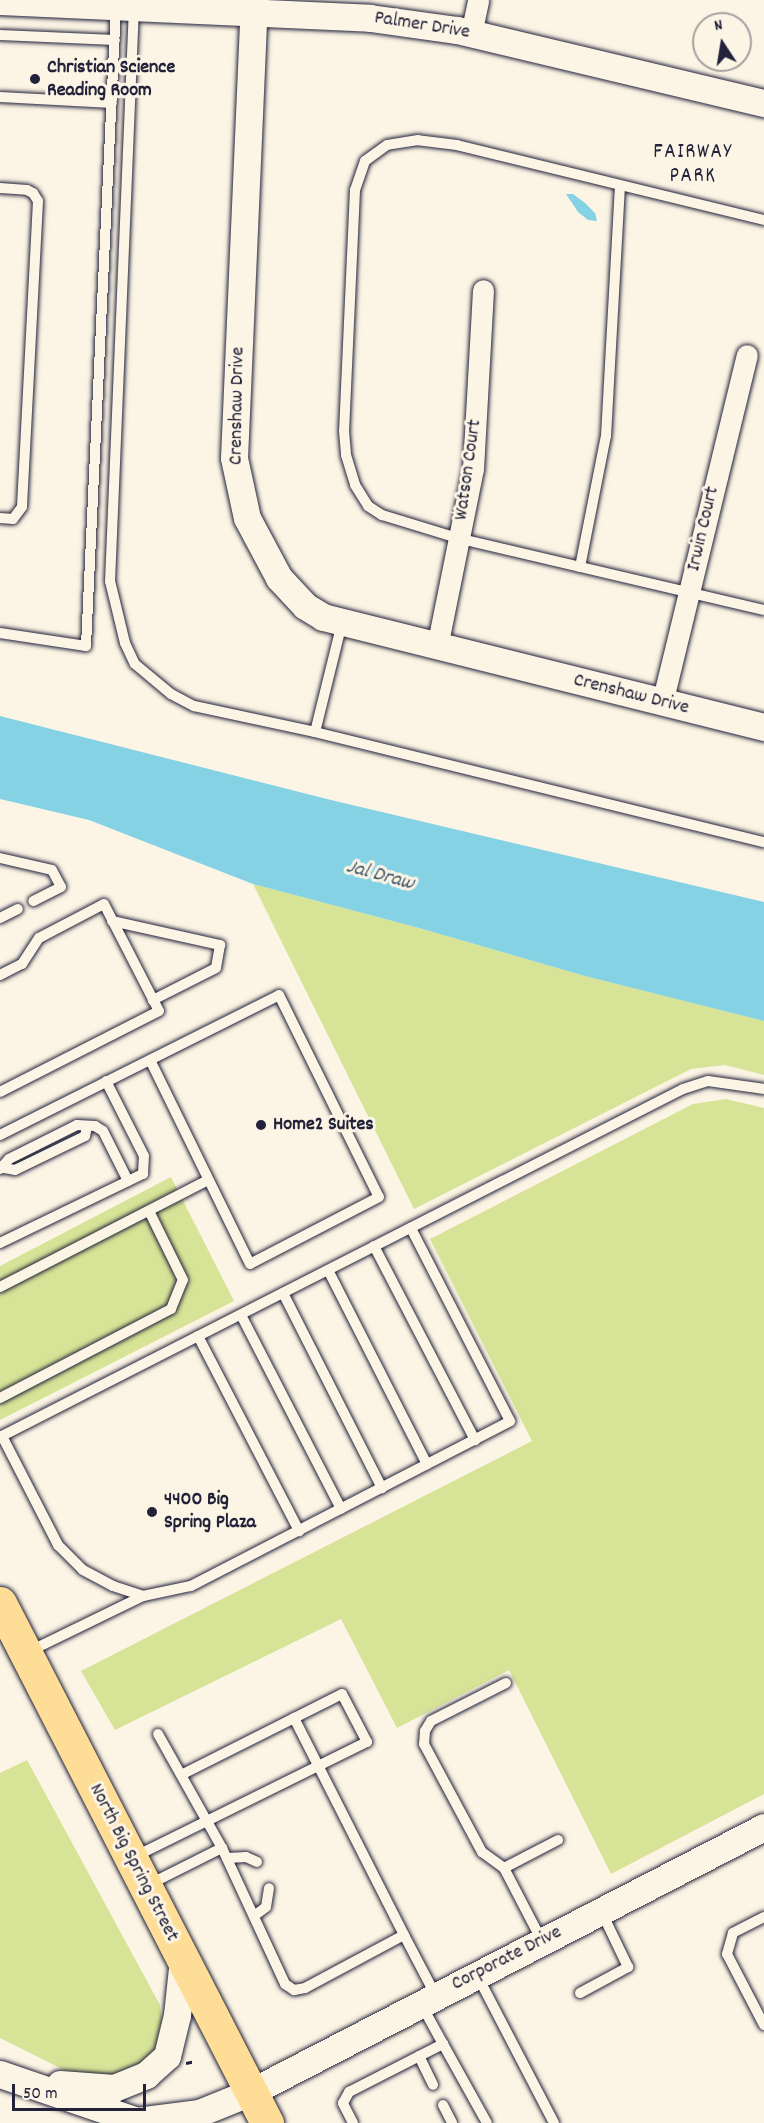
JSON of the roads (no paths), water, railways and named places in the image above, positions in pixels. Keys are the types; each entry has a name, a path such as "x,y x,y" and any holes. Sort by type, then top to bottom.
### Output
{"highway":[{"name":"North Big Spring Street","path":"0,1603 267,2123"}],"street":[{"path":"471,34 478,0"},
{"name":"Palmer Drive","path":"0,1 254,6 354,16 471,34 764,103"},
{"name":"Crenshaw Drive","path":"254,6 235,416 236,474 247,518 279,578 305,606 323,617 342,623 764,727"},
{"name":"Watson Court","path":"437,647 476,450 483,290"},
{"name":"Irwin Court","path":"662,703 747,355"},
{"name":"Corporate Drive","path":"8,2077 137,2121 198,2114 251,2092 764,1827"},
{"path":"8,2077 114,2088 146,2075 167,2056 177,2015 183,1959"}],"lane":[{"path":"0,633 86,646 115,40 128,4"},
{"path":"128,4 110,581 125,643 135,664 171,694 194,706 315,732 764,842"},
{"path":"0,35 115,40"},
{"path":"0,97 112,103"},
{"path":"764,220 457,146 418,140 387,145 370,156 361,168 354,190 344,431 350,472 360,496 368,506 382,515 460,538 764,610"},
{"path":"580,567 606,436 620,185"},
{"path":"0,188 27,190 33,193 38,201 22,507 13,519 0,518"},
{"path":"315,732 342,623"},
{"path":"0,858 52,870 61,886 33,901"},
{"path":"0,975 21,964 39,938 104,904 159,1011 0,1092"},
{"path":"0,918 18,909"},
{"path":"112,921 220,945 216,968 153,1000"},
{"path":"0,1135 279,995 379,1197 250,1264 150,1060"},
{"path":"0,1243 143,1174 144,1156 106,1081"},
{"path":"143,1596 113,1586 83,1570 57,1545 1,1436 374,1246 646,1111 683,1089 708,1082 764,1089"},
{"path":"2,1168 9,1159 77,1125 95,1126 103,1131 128,1181"},
{"path":"0,1287 208,1180"},
{"path":"0,1398 171,1309 183,1280 149,1211"},
{"path":"25,1653 143,1596 191,1586 510,1420 411,1228"},
{"path":"374,1246 475,1440"},
{"path":"328,1270 427,1464"},
{"path":"283,1293 382,1488"},
{"path":"241,1315 341,1509"},
{"path":"198,1336 299,1531"},
{"path":"506,1683 431,1721 425,1731 424,1744 482,1852 504,1868 542,1941"},
{"path":"138,1873 207,1821 367,1742 342,1694 181,1775"},
{"path":"294,1718 404,1935 443,2044 486,2123"},
{"path":"158,1734 225,1853 285,1984 294,1990 304,1988 364,1954 404,1935"},
{"path":"504,1868 558,1840"},
{"path":"138,1873 225,1853 246,1857 257,1862"},
{"path":"254,1916 266,1906 269,1888"},
{"path":"580,1994 628,1967 601,1911"},
{"path":"764,1917 733,1933 727,1954 764,2025"},
{"path":"477,1975 554,2123"},
{"path":"353,2123 344,2103 349,2092 443,2044"},
{"path":"419,2056 433,2085"},
{"path":"443,2105 452,2123"}],"water":[{"path":"566,194 573,194 585,203 595,213 597,221 588,220 578,212"},
{"name":"Jal Draw","path":"0,716 331,800 764,902 764,1021 585,976 419,928 253,884 89,820 0,799"}],"place":[{"name":"Christian Science Reading Room","path":"35,79"},
{"name":"Home2 Suites","path":"261,1125"},
{"name":"4400 Big Spring Plaza","path":"152,1512"}],"district":[{"name":"FAIRWAY PARK","path":"693,165"}]}
